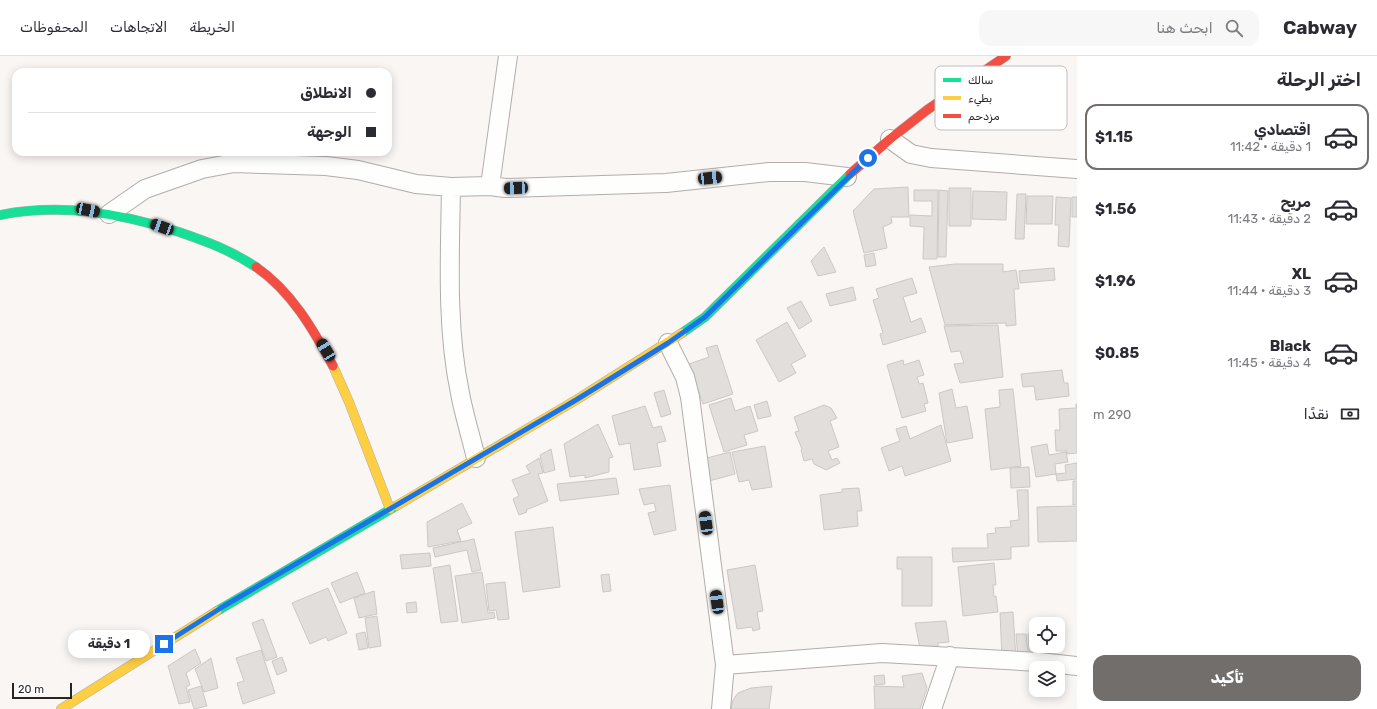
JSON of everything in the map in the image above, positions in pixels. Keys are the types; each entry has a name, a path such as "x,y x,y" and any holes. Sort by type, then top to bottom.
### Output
{"street":[{"path":"490,186 508,56"},
{"path":"991,66 1006,56"},
{"path":"61,709 224,606 668,343 705,317 847,177 890,139 935,105"},
{"path":"890,139 911,154 931,158 1077,169"},
{"path":"109,214 145,190 202,169 234,163 326,166 358,170 416,184 451,187 490,186 505,188 666,183 769,172 805,172 847,177"},
{"path":"451,187 449,281 454,348 460,393 476,458"},
{"path":"0,215 18,211 88,210 109,214 148,222 234,252 256,266 283,291 304,314 333,362 390,509"},
{"path":"668,343 685,377 690,397 726,665 721,709"},
{"path":"726,665 882,652 1077,666"},
{"path":"932,709 950,656"}],"building":[{"path":"908,187 909,217 891,217 892,223 883,227 887,248 864,253 853,211 874,189"},
{"path":"949,188 971,188 971,226 949,226"},
{"path":"914,190 938,190 937,259 923,259 924,227 910,226 910,215 932,216 932,201 914,201"},
{"path":"939,190 948,191 946,257 938,257"},
{"path":"973,191 1007,192 1006,220 972,219"},
{"path":"1017,194 1026,194 1024,239 1015,239"},
{"path":"1027,196 1053,196 1052,224 1026,224"},
{"path":"1056,197 1071,198 1069,247 1058,246 1059,225 1055,225"},
{"path":"1072,197 1077,197 1077,217 1072,217"},
{"path":"824,247 836,272 818,276 811,261"},
{"path":"874,253 876,265 866,267 864,255"},
{"path":"955,264 1003,264 1003,272 1016,270 1019,289 1014,289 1016,325 1006,326 1006,323 945,325 929,267"},
{"path":"1054,268 1055,280 1020,283 1019,271"},
{"path":"912,278 917,293 903,297 911,322 921,318 926,332 883,345 880,334 883,333 873,300 879,298 876,289"},
{"path":"853,287 856,300 830,306 826,294"},
{"path":"801,301 812,321 799,329 787,308"},
{"path":"787,322 806,356 791,364 796,373 779,382 756,340"},
{"path":"998,325 1003,377 960,383 954,364 964,363 960,351 951,352 944,326"},
{"path":"717,345 733,394 703,404 689,364 709,357 706,348"},
{"path":"903,360 904,365 919,360 924,375 917,377 919,384 923,383 928,403 924,404 926,411 902,418 887,365"},
{"path":"1062,370 1064,383 1068,383 1069,396 1036,400 1034,386 1023,387 1021,374"},
{"path":"952,389 956,408 967,406 973,438 947,443 939,393"},
{"path":"1013,389 1021,466 991,470 985,409 1000,407 999,390"},
{"path":"664,390 671,414 661,417 654,393"},
{"path":"731,398 735,411 750,406 758,431 744,435 747,445 724,452 709,405"},
{"path":"767,401 771,416 758,419 754,405"},
{"path":"1076,404 1077,453 1067,454 1067,451 1056,451 1055,430 1060,430 1059,409 1076,408"},
{"path":"824,405 831,408 837,418 830,421 839,447 828,451 832,460 837,458 840,463 826,470 814,464 812,459 804,461 802,449 795,432 799,431 794,417"},
{"path":"645,406 653,428 661,426 666,441 657,443 661,466 634,470 630,443 619,445 612,416"},
{"path":"598,424 613,457 609,458 609,472 585,478 585,475 570,477 564,444"},
{"path":"941,425 951,461 905,476 902,466 889,471 881,448 900,441 896,429 906,426 910,439"},
{"path":"1047,444 1049,455 1066,452 1068,462 1055,464 1056,474 1036,477 1031,447"},
{"path":"765,446 772,487 752,490 749,480 739,482 732,452"},
{"path":"551,449 555,470 544,473 540,455"},
{"path":"730,452 735,474 709,481 703,459"},
{"path":"539,458 543,473 538,474 548,501 526,510 527,512 519,515 513,499 519,496 512,480 530,473 526,466"},
{"path":"1077,463 1077,479 1057,481 1056,474 1066,473 1065,465"},
{"path":"1029,467 1030,487 1011,488 1010,468"},
{"path":"616,478 619,494 560,501 557,484"},
{"path":"1073,481 1077,481 1077,504 1073,505"},
{"path":"670,485 676,530 654,535 648,513 656,511 654,503 644,505 639,489"},
{"path":"859,488 862,511 857,511 858,526 824,530 820,495 842,492 842,489"},
{"path":"1017,490 1028,490 1029,546 1011,547 1011,559 953,562 952,548 988,548 987,534 996,533 995,528 1011,527 1010,521 1019,520"},
{"path":"462,503 472,523 457,530 461,541 428,547 427,522"},
{"path":"1077,506 1077,541 1038,542 1037,507"},
{"path":"553,527 560,587 523,592 515,532"},
{"path":"474,539 481,570 472,572 467,550 435,557 433,548"},
{"path":"430,553 431,566 402,569 400,555"},
{"path":"897,557 932,557 932,606 902,606 902,569 897,569"},
{"path":"994,563 996,585 993,585 994,597 996,596 998,612 963,616 958,567"},
{"path":"450,565 458,621 441,623 433,568"},
{"path":"755,565 763,611 757,612 760,629 753,631 752,627 737,629 727,570"},
{"path":"357,572 365,593 340,603 331,583"},
{"path":"482,572 488,613 494,612 495,618 462,623 455,576"},
{"path":"609,574 611,591 603,592 601,575"},
{"path":"505,582 509,619 498,620 496,610 489,611 486,584"},
{"path":"328,588 347,633 328,641 326,637 310,644 292,603"},
{"path":"374,591 377,614 359,618 354,598"},
{"path":"416,602 417,612 407,613 406,603"},
{"path":"1013,612 1016,659 1002,658 1000,613"},
{"path":"377,616 381,646 369,648 365,618"},
{"path":"263,619 277,657 266,661 252,623"},
{"path":"946,621 949,642 938,643 938,646 920,648 915,623"},
{"path":"365,632 368,648 359,650 356,634"},
{"path":"1016,634 1026,634 1028,653 1018,659"},
{"path":"195,649 201,663 186,673 190,685 186,687 190,702 179,704 168,666"},
{"path":"261,650 275,693 243,704 237,683 244,681 236,658"},
{"path":"282,657 287,671 277,675 272,661"},
{"path":"211,658 218,688 204,692 195,669"},
{"path":"922,673 927,688 920,709 875,709 874,686 904,687 902,676"},
{"path":"884,675 885,684 875,685 874,676"},
{"path":"201,686 207,706 194,709 188,690"},
{"path":"772,686 769,709 731,709 733,700 738,693 751,688"}],"traffic: fast":[{"path":"682,333 705,317 850,174"},
{"path":"0,215 46,210 68,210 113,215 157,225 200,239 228,251 256,267"},
{"path":"217,611 396,506"}],"traffic: slow":[{"path":"396,506 576,400 682,333"},
{"path":"333,366 349,402 390,509"},
{"path":"61,709 217,611"}],"traffic: jam":[{"path":"991,66 1006,56"},
{"path":"850,174 890,139 935,105"},
{"path":"256,267 280,287 290,299 309,325 333,366"}],"route":[{"path":"164,644 224,606 576,400 668,343 705,317 743,282 847,177 868,158"}]}
